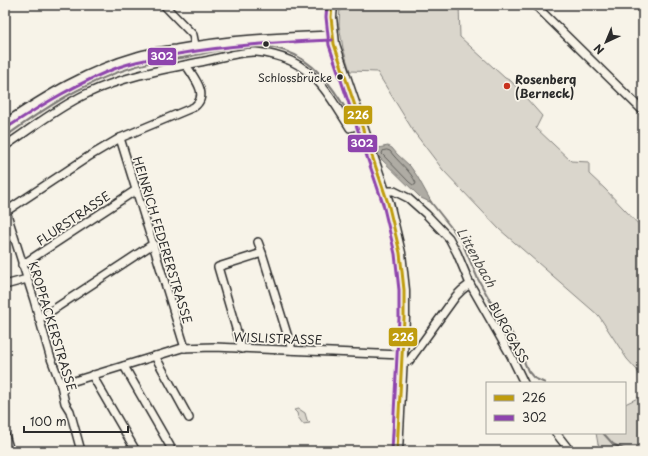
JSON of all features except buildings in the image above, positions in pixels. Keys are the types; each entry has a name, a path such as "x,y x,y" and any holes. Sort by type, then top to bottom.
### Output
{"main road":[{"path":"332,5 331,17 334,44 384,191 395,230 401,264 404,290 397,451"}],"street":[{"path":"164,5 193,35 194,43"},
{"path":"535,5 643,111"},
{"path":"5,123 43,97 64,85 111,64 138,55 194,43 253,38 332,35"},
{"path":"5,146 66,105 92,92 134,76 254,52 272,55 292,62 314,76 334,102 350,128 361,124"},
{"path":"5,211 120,138 198,104 201,101 202,96 186,65"},
{"name":"HEINRICH FEDERERSTRASSE","path":"120,138 185,348"},
{"name":"FLURSTRASSE","path":"22,265 136,190"},
{"name":"BURGGASS","path":"384,191 394,191 408,198 439,226 454,246 470,284 511,356 524,382"},
{"name":"KROPFACKERSTRASSE","path":"5,211 34,300 50,356 61,385 65,403 70,411 81,451"},
{"path":"258,242 292,350"},
{"path":"39,319 153,244"},
{"path":"242,349 217,264 262,253"},
{"path":"5,285 27,279"},
{"path":"402,360 409,361 456,296 470,284"},
{"name":"WISLISTRASSE","path":"61,385 185,348 214,347 292,350 402,360"},
{"path":"155,356 189,418"},
{"path":"124,366 170,446"},
{"path":"92,375 136,451"},
{"path":"557,434 570,451"},
{"path":"5,435 10,451"}],"shaded area":[{"path":"340,5 459,5 460,37 505,78 511,81 542,116 536,128 571,161 589,162 589,174 643,229 643,383 637,370 627,359 599,316 499,229 443,170 414,132 377,72 350,71 343,48 339,25"},
{"path":"643,383 643,451 603,451 598,444 596,434 626,434 626,404 642,396"},
{"path":"299,409 305,413 307,420 310,423 303,424 294,410"}],"water":[{"path":"388,146 392,148 410,166 432,203 421,198 378,156 378,148"}],"waterway":[{"name":"Littenbach","path":"5,137 58,101 114,73 156,61 183,58 244,46 269,47 282,50 305,61 321,75 335,92 353,121"},
{"name":"Littenbach","path":"430,201 461,240 478,279 492,304 514,337 528,371 534,378 543,382"},
{"name":"Littenbach","path":"604,434 613,444 627,451"}],"transit line":[{"name":"302","path":"327,5 326,17 329,45 383,204 395,254 399,290 399,318 392,451"},
{"name":"226","path":"332,5 331,17 334,44 388,203 400,253 404,290 404,318 397,451"},
{"name":"302","path":"8,127 48,102 76,87 104,73 134,62 216,48 332,40"}],"place":[{"name":"Schlossbrücke","path":"340,77"},
{"name":"Rosenberg (Berneck)","path":"507,86"}]}
